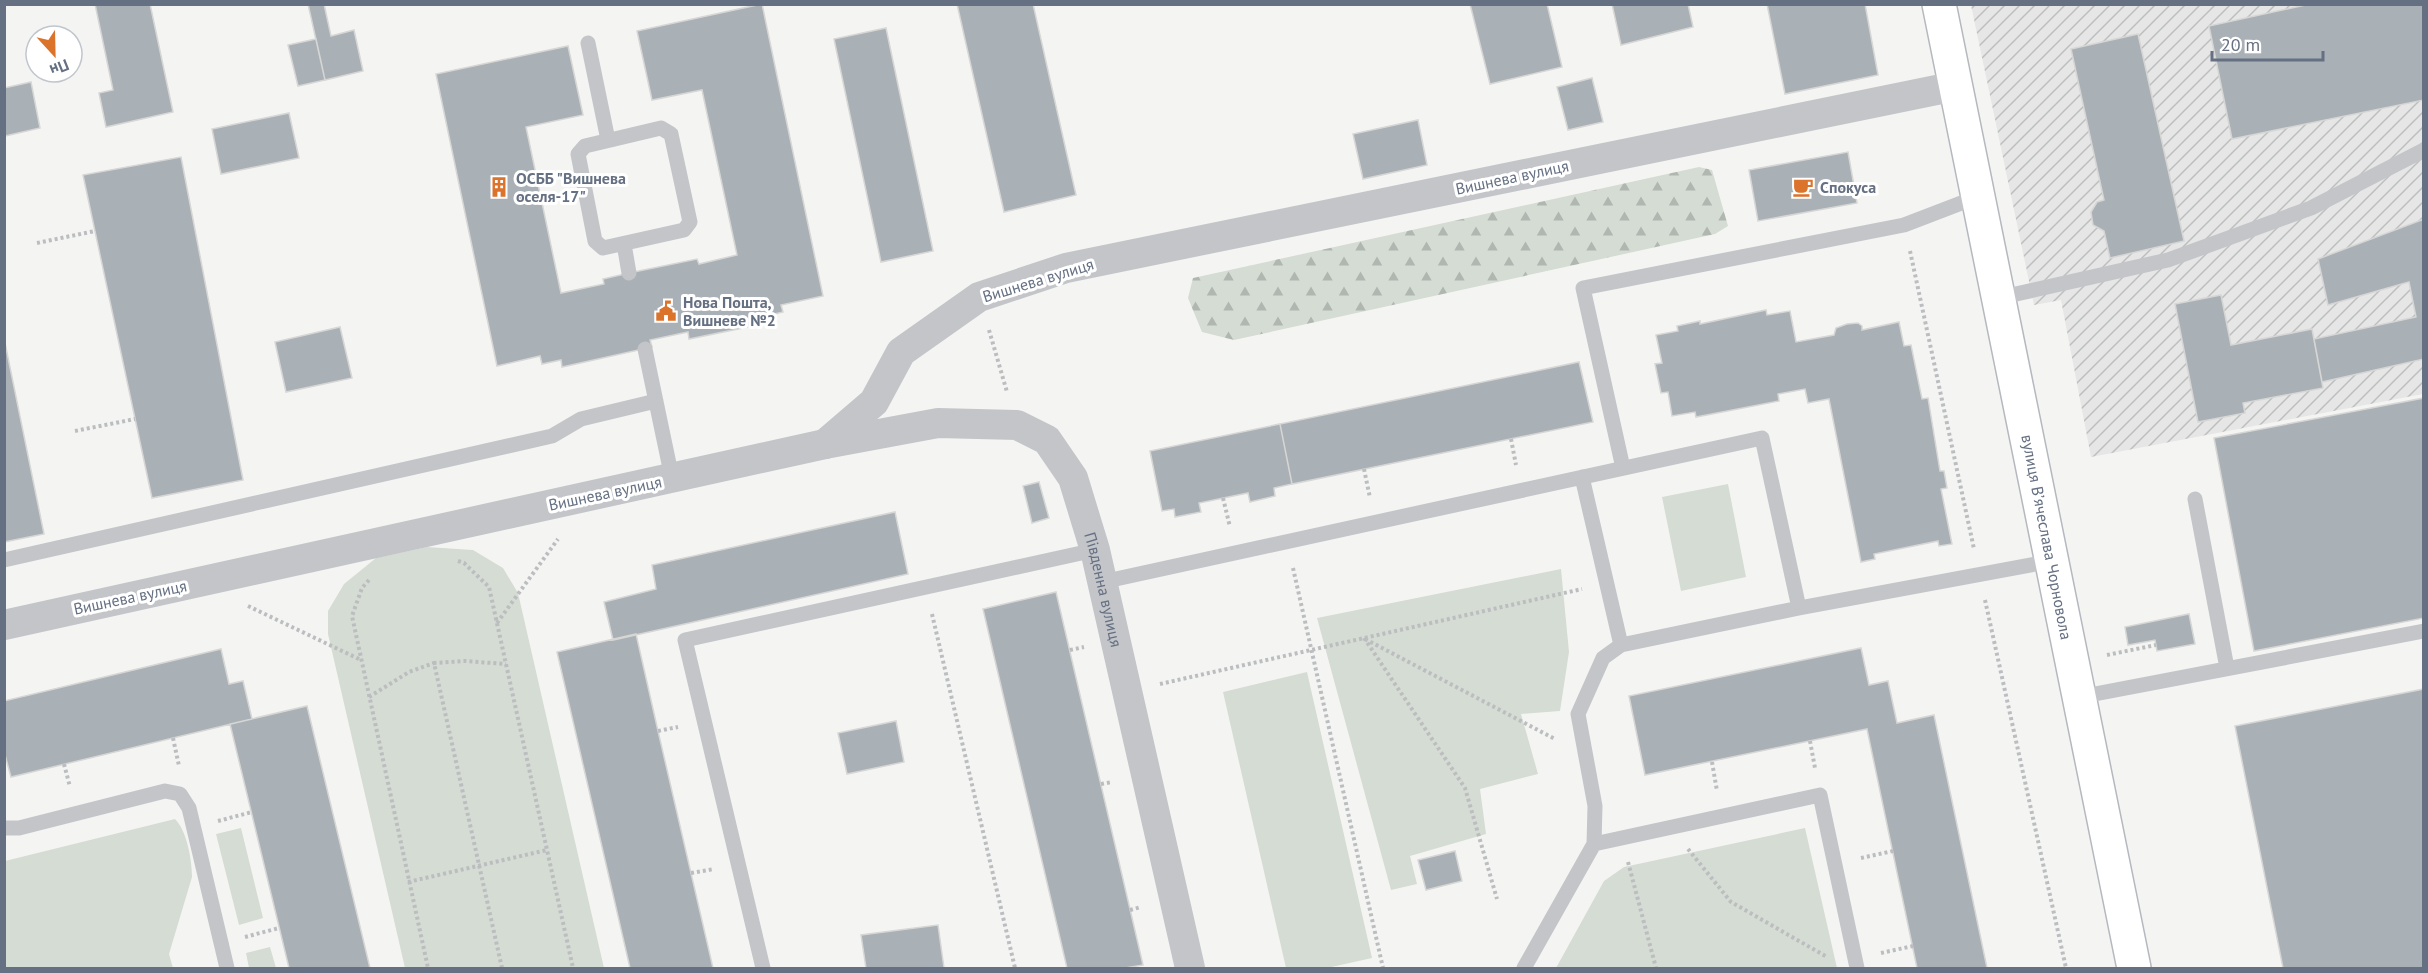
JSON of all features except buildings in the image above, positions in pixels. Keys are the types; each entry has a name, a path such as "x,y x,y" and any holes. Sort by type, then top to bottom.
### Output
{"street":[{"path":"1939,4 1958,96"},
{"name":"вулиця Вʼячеслава Чорновола","path":"1958,96 2134,969"},
{"name":"Вишнева вулиця","path":"4,625 825,444 874,402 901,352 979,297 1065,268 1958,96"},
{"name":"Південна вулиця","path":"825,444 938,423 1017,425 1047,440 1073,478 1095,550 1190,969"}],"lane":[{"path":"588,43 608,141"},
{"path":"661,128 671,134 690,222 684,230 603,248 596,241 578,154 585,146 608,141 661,128"},
{"path":"1998,298 2168,260 2311,208 2424,150"},
{"path":"1623,468 1583,288 1904,225 1977,196"},
{"path":"624,244 629,273"},
{"path":"645,349 672,478"},
{"path":"4,560 552,436 581,419 656,401"},
{"path":"1102,582 1762,438 1799,608"},
{"path":"1582,477 1621,645"},
{"path":"2195,500 2227,668"},
{"path":"763,969 685,640 1095,550"},
{"path":"1524,969 1594,844 1595,806 1578,714 1603,658 1621,645 1799,608 2052,561"},
{"path":"2079,697 2424,631"},
{"path":"4,828 19,828 165,791 180,794 189,808 227,969"},
{"path":"1594,844 1820,795 1856,964"}],"path":[{"path":"37,243 95,231"},
{"path":"979,297 1017,425"},
{"path":"75,431 135,419"},
{"path":"1287,541 1383,969"},
{"path":"455,561 464,563 489,587 573,969"},
{"path":"375,573 362,588 352,616 428,969"},
{"path":"1127,692 1607,583"},
{"path":"926,586 1016,969"},
{"path":"247,605 361,660"},
{"path":"1365,639 1585,755"},
{"path":"1365,639 1465,788 1497,898"},
{"path":"2103,656 2156,645"},
{"path":"369,697 409,672 434,663 465,661 506,664"},
{"path":"434,663 502,969"},
{"path":"193,828 252,812"},
{"path":"1670,827 1731,902 1828,958 1856,964 1913,946"},
{"path":"1621,838 1656,969"},
{"path":"408,882 547,850"},
{"path":"221,943 279,928"}],"shaded area":[{"path":"1971,5 2423,5 2423,394 2091,457 2061,300 2034,305"}],"green space":[{"path":"1699,167 1712,170 1728,226 1715,234 1234,340 1202,332 1188,298 1193,278"},
{"path":"1728,484 1746,577 1681,591 1662,497"},
{"path":"427,547 473,550 503,568 518,593 604,968 405,968 328,634 328,611 344,584 376,558"},
{"path":"1561,569 1569,652 1560,711 1521,714 1538,774 1480,789 1486,834 1410,856 1417,884 1391,890 1317,618"},
{"path":"1307,672 1372,958 1327,968 1286,968 1223,692"},
{"path":"175,819 183,831 188,846 192,877 169,954 173,968 5,968 5,861"},
{"path":"241,828 263,918 239,925 216,834"},
{"path":"1805,828 1837,968 1556,968 1604,881 1624,867"},
{"path":"270,947 276,968 249,968 246,953"}],"place":[{"name":"ОСББ \"Вишнева оселя-17\"","path":"499,187"},
{"name":"Спокуса","path":"1803,187"},
{"name":"Нова Пошта, Вишневе №2","path":"666,311"}]}
